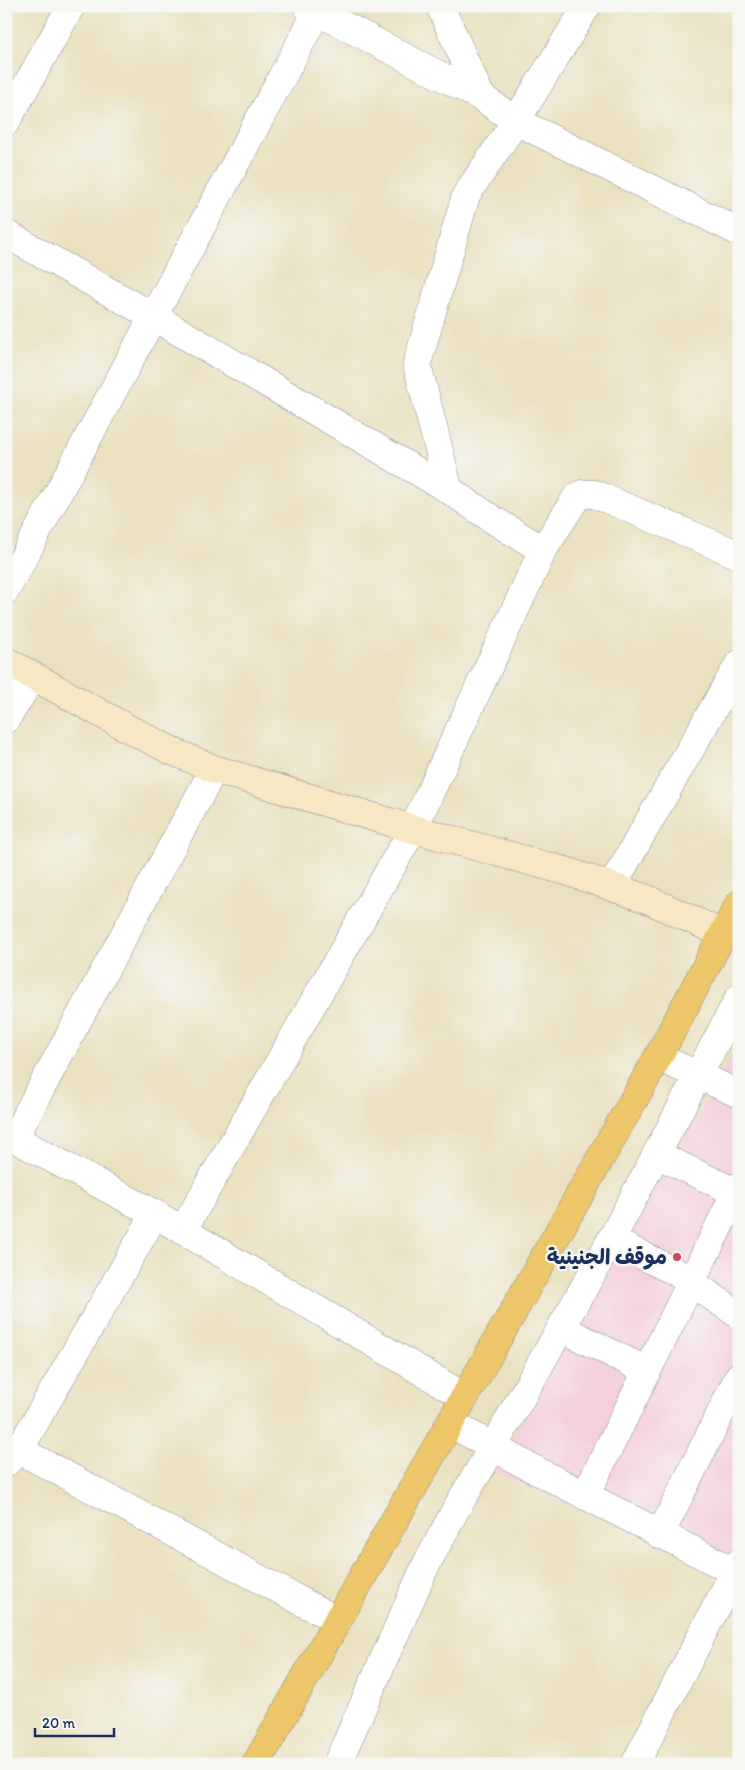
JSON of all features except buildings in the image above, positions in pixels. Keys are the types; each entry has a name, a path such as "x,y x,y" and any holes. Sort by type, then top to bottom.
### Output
{"highway":[{"path":"256,1764 658,1057 731,937 739,904"}],"street":[{"path":"6,122 71,6"},
{"path":"440,6 481,97"},
{"path":"449,490 417,364 466,196 516,121 587,6"},
{"path":"6,590 154,317 312,9 481,97 516,121 739,232"},
{"path":"6,234 154,317 449,490 543,550"},
{"path":"183,1230 413,829 543,550 576,498 582,494 595,494 739,555"},
{"path":"6,661 172,751 214,769 413,829 569,872 647,899 731,937"},
{"path":"612,886 739,664"},
{"path":"6,719 33,676"},
{"path":"214,769 10,1136 183,1230 465,1398"},
{"path":"337,1764 425,1567 456,1509 611,1240 739,998"},
{"path":"658,1057 739,1094"},
{"path":"585,1496 691,1281 738,1191 656,1154"},
{"path":"155,1214 10,1452 338,1621"},
{"path":"611,1240 676,1272 739,1315"},
{"path":"561,1328 647,1371"},
{"path":"660,1534 739,1376"},
{"path":"450,1423 585,1496 737,1570 635,1764"}],"shaded area":[{"name":"موقف الجنينية","path":"739,1043 739,1577 493,1471"}],"place":[{"name":"موقف الجنينية","path":"677,1257"}]}
